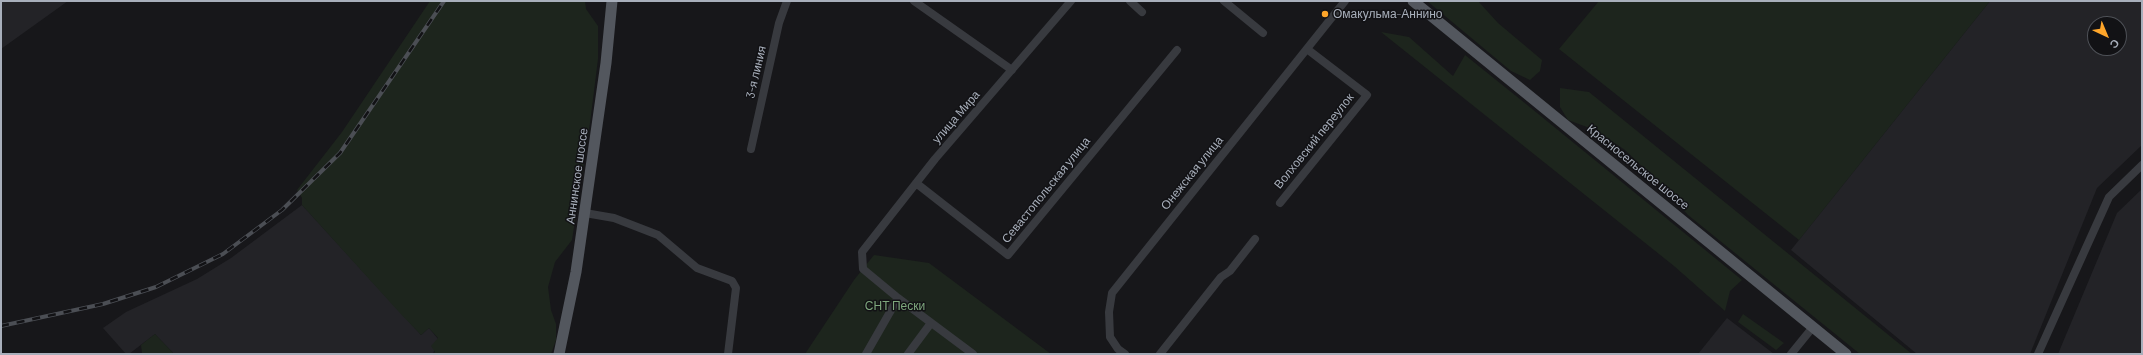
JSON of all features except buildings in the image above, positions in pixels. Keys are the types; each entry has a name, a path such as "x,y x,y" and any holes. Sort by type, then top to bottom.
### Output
{"main road":[{"name":"Аннинское шоссе","path":"559,354 576,272 585,213 606,63 612,1"},
{"name":"Красносельское шоссе","path":"1413,1 1846,354"}],"street":[{"name":"3-я линия","path":"751,149 779,23 787,1"},
{"path":"914,1 1012,70"},
{"name":"улица Мира","path":"898,298 863,269 862,252 916,183 1071,1"},
{"path":"1130,1 1142,12"},
{"path":"1224,1 1263,33"},
{"name":"Онежская улица","path":"1125,354 1118,349 1110,337 1108,312 1112,293 1345,1"},
{"name":"Волховский переулок","path":"1280,203 1367,95 1307,49"},
{"name":"Севастопольская улица","path":"916,183 1008,256 1177,50"},
{"path":"2038,354 2109,197 2142,165"},
{"path":"585,213 614,218 658,235 697,268 732,281 736,288 728,354"},
{"path":"1160,354 1221,277 1230,271 1255,239"},
{"path":"866,354 898,298 973,354"},
{"path":"908,354 931,323"},
{"path":"1791,354 1812,327"}],"shaded area":[{"path":"1,1 68,1 1,49"},
{"path":"1990,1 2142,1 2142,145 2097,188 2030,354 1917,354 1791,250"},
{"path":"2142,189 2142,354 2058,354 2117,213"},
{"path":"302,205 421,335 429,328 438,339 433,354 174,354 155,334 129,354 126,354 103,328 126,312 197,279 231,258"},
{"path":"1727,318 1774,354 1698,354"}],"green space":[{"path":"430,1 585,1 586,9 598,26 598,59 572,240 555,262 548,287 551,310 556,324 556,340 551,354 433,354 435,352 431,346 438,338 429,328 421,335 302,205 302,198 297,190 342,132"},
{"path":"1427,1 1478,1 1498,23 1542,60 1540,71 1530,80 1511,71"},
{"path":"1599,1 1990,1 1799,240 1559,49"},
{"path":"1381,32 1409,37 1453,76 1465,55 1526,104 1742,280 1730,291 1725,311 1674,266"},
{"path":"1560,88 1589,92 1912,354 1860,354 1688,215 1652,176 1625,150 1595,130 1568,120 1560,107"},
{"name":"СНТ Пески","path":"874,255 929,263 1051,354 805,354 854,280"},
{"path":"1743,314 1784,343 1776,350 1738,322"},
{"path":"155,334 174,354 142,353 141,345"}],"railway":[{"path":"1,326 103,304 156,287 223,254 282,210 340,153 444,1"}],"place":[{"name":"Омакульма-Аннино","path":"1325,14"}]}
